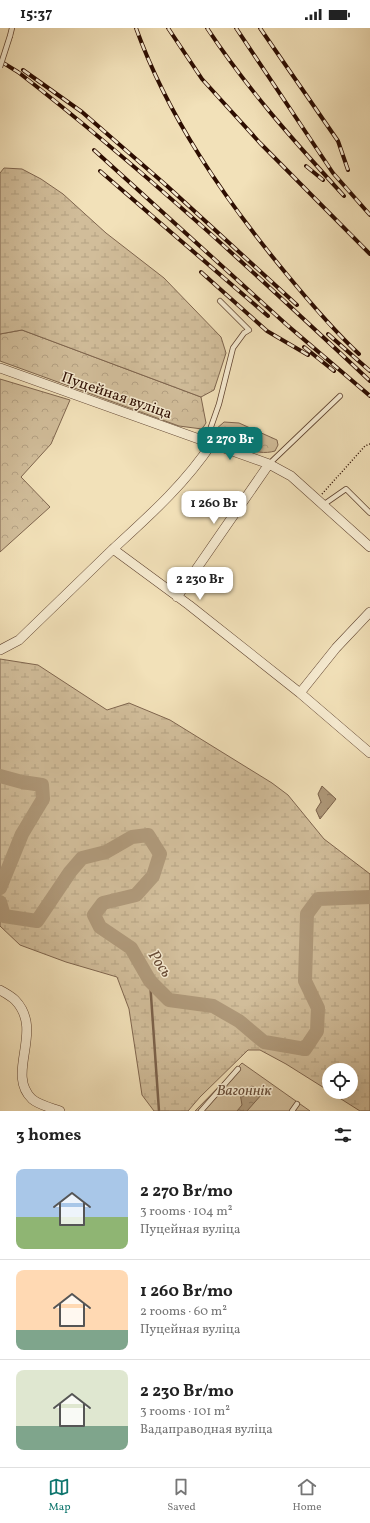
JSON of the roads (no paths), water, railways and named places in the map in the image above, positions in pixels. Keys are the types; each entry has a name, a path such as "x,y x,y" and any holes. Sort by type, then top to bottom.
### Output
{"street":[{"name":"Пуцейная вуліца","path":"0,368 269,464 291,476 370,547"},
{"path":"0,650 18,640 161,504 198,464 209,442"},
{"path":"177,597 269,464"},
{"path":"113,550 177,597 300,693 370,753"},
{"path":"300,693 336,648 370,612"},
{"path":"0,990 15,1000 24,1014 28,1039 21,1073 25,1089 33,1100 60,1111"}],"lane":[{"path":"0,67 12,28"},
{"path":"209,442 233,348 244,333 249,330 220,301"},
{"path":"269,464 340,396"},
{"path":"320,502 346,490 370,513"},
{"path":"201,1111 238,1069"},
{"path":"292,1111 297,1104"}],"water":[{"path":"322,786 336,799 320,819 316,810 321,802 318,794"},
{"path":"252,1086 262,1094 247,1111 237,1111 242,1105 240,1093"}],"waterway":[{"name":"Рось","path":"0,776 22,782 42,785 43,799 22,834 0,888"},
{"name":"Рось","path":"0,902 4,916 37,921 70,872 82,858 106,852 132,837 148,835 160,854 153,876 136,895 103,903 94,915 100,927 131,948 150,981 169,1000 213,1006 239,1021 264,1042 305,1049 317,1031 318,1008 305,981 307,914 318,899 370,897"},
{"path":"150,981 159,1111"}],"railway":[{"path":"136,28 164,93 181,125 219,186 293,282 329,324 359,354"},
{"path":"168,28 202,79 260,143 370,254"},
{"path":"207,28 255,94 289,135 344,196"},
{"path":"236,28 333,173 370,215"},
{"path":"260,28 338,141 348,170"},
{"path":"0,61 18,72 64,108 198,222 370,381"},
{"path":"23,70 82,112 167,186 297,305"},
{"path":"94,150 287,325 370,396"},
{"path":"306,166 323,180"},
{"path":"100,171 268,316"},
{"path":"201,272 267,331 308,355"},
{"path":"328,334 370,371"},
{"path":"304,347 334,371"}],"park label":[{"name":"Вагоннік","path":"244,1090"}]}
